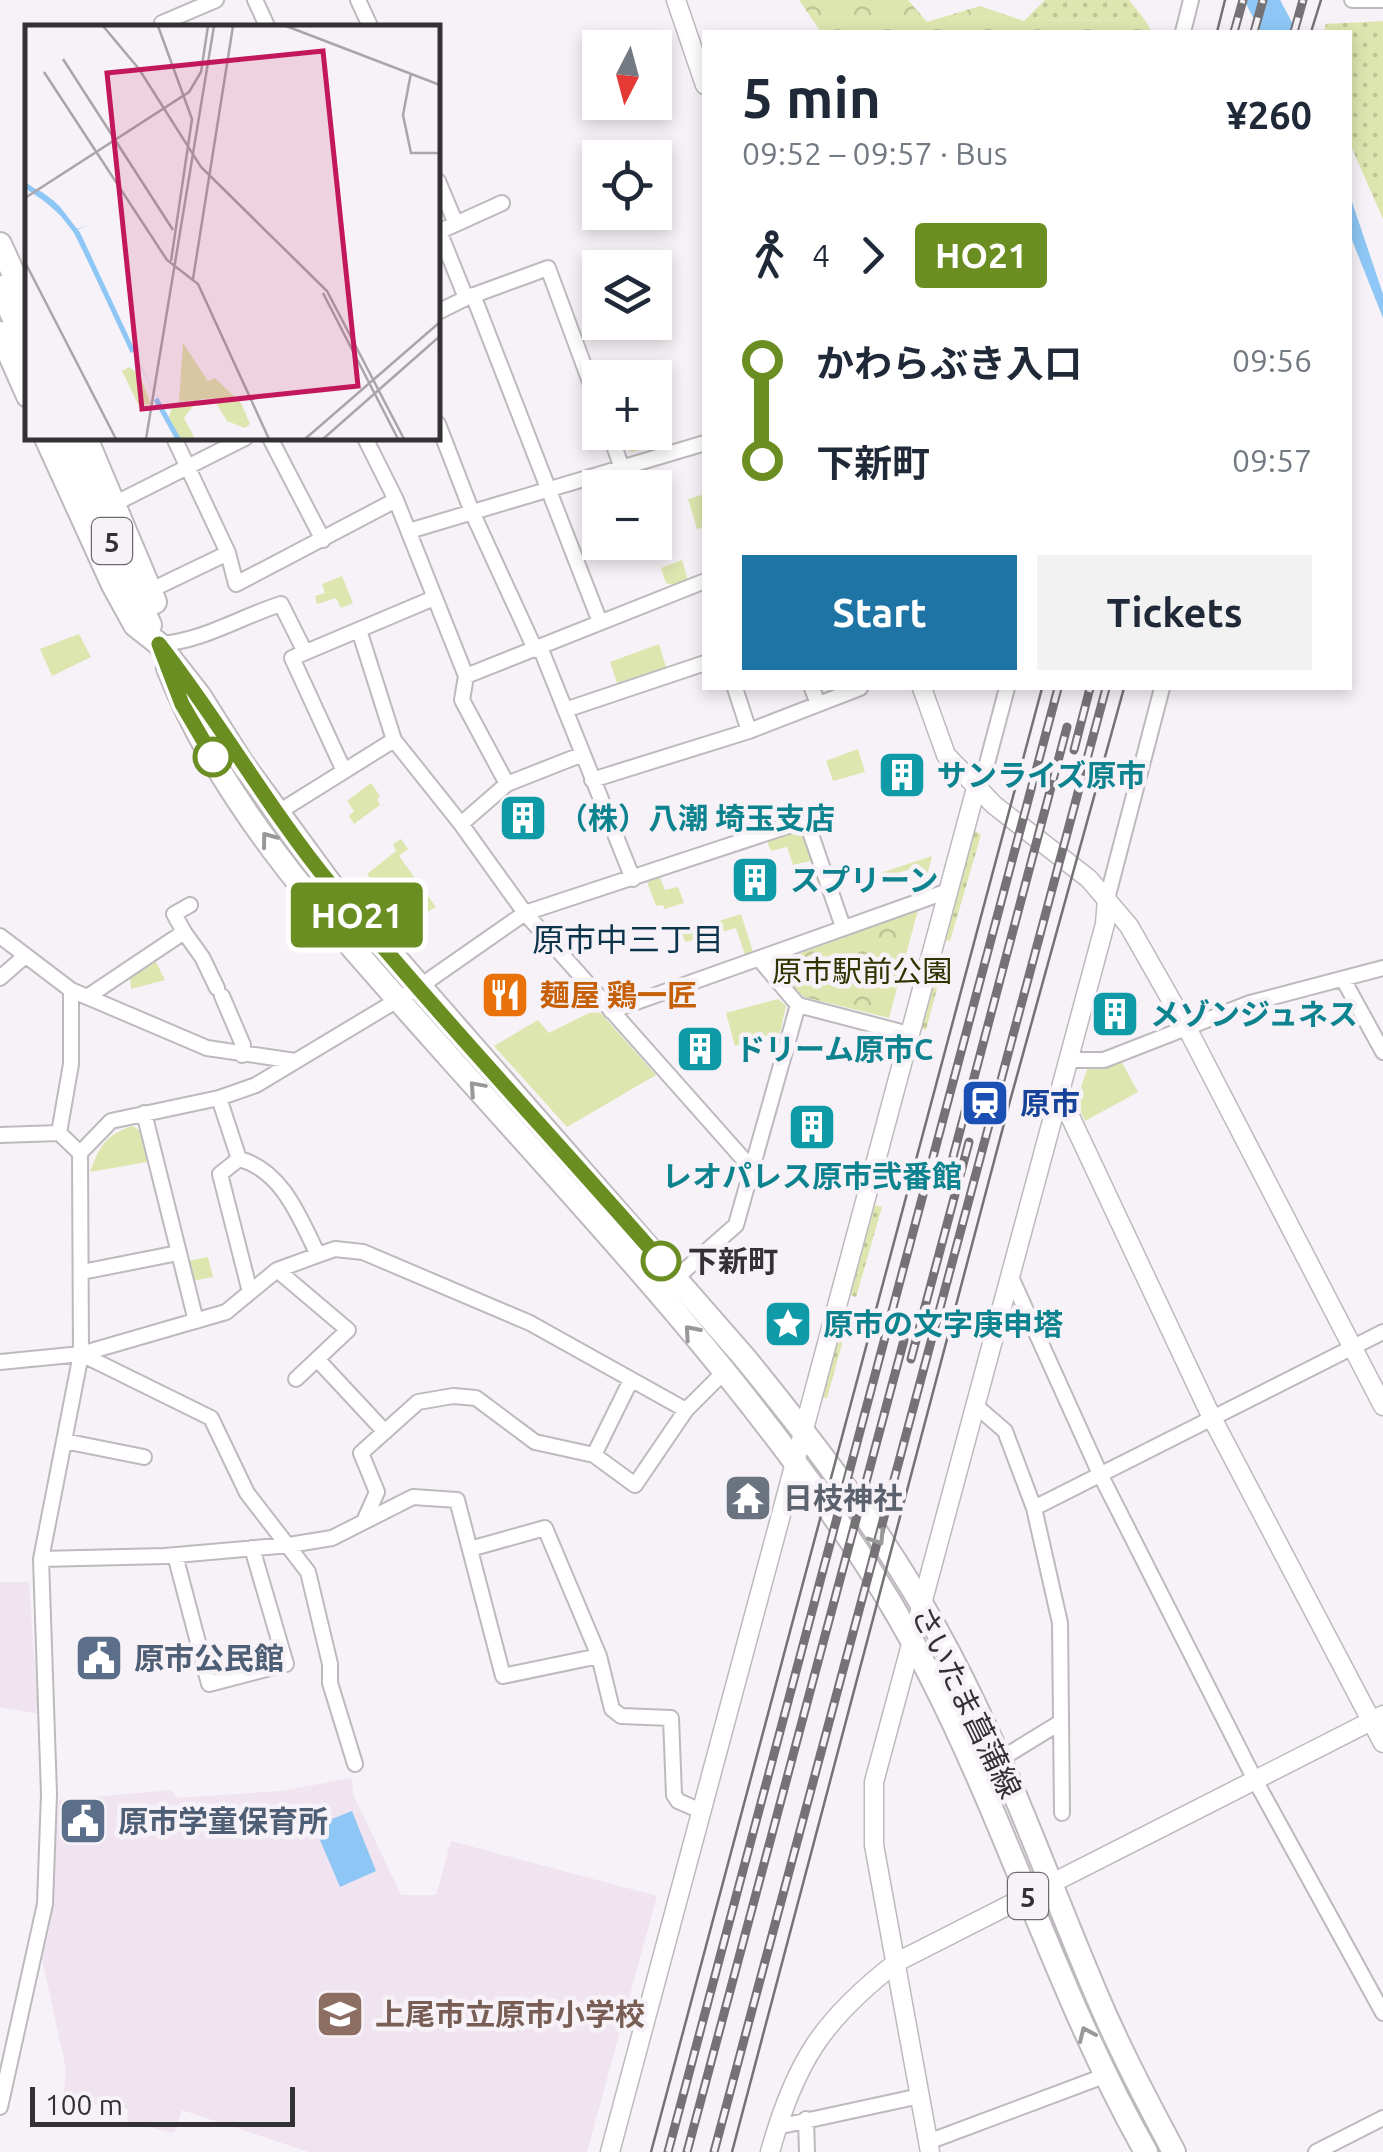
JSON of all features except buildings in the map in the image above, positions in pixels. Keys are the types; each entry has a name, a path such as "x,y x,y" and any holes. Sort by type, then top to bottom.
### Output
{"main road":[{"path":"0,244 25,299"},
{"path":"0,287 25,346"},
{"path":"0,332 25,389"},
{"name":"5","path":"47,440 113,585 135,624 159,644"},
{"name":"さいたま菖蒲線","path":"67,440 182,704 249,812 310,895 398,1000 725,1371 832,1512 910,1640 950,1716 1104,2076 1146,2152"},
{"name":"5","path":"87,440 161,618 159,644"},
{"name":"さいたま菖蒲線","path":"159,644 329,882 676,1278 803,1429 850,1494 949,1653 1052,1882 1100,2003 1174,2152"}],"street":[{"path":"162,25 216,0"},
{"path":"255,0 267,25"},
{"path":"358,0 369,25"},
{"path":"676,0 702,76"},
{"path":"1184,30 1192,0"},
{"path":"1352,0 1383,0"},
{"path":"440,187 456,224"},
{"path":"440,230 502,203"},
{"path":"440,235 470,296 600,622"},
{"path":"440,311 548,268 582,360"},
{"path":"440,429 472,512 535,650 542,652 633,879"},
{"path":"175,440 228,553 236,584 396,500"},
{"path":"114,504 241,440"},
{"path":"271,440 322,540"},
{"path":"366,440 396,500 466,676 462,700 507,784"},
{"path":"409,531 702,444"},
{"path":"616,450 622,468"},
{"path":"151,590 228,553"},
{"path":"466,676 702,583"},
{"path":"344,771 292,658 434,598"},
{"path":"159,644 184,643 281,604 305,652"},
{"path":"358,630 394,740 461,824 525,914 753,1170"},
{"path":"565,710 702,664"},
{"path":"735,690 749,731"},
{"path":"813,690 818,704"},
{"path":"592,780 749,731 855,690"},
{"path":"923,690 946,755 976,788 1089,879 1128,926 1187,1028 1383,1406"},
{"path":"610,2152 909,1034 1006,690"},
{"path":"1104,2076 929,2147 874,1845 872,1805 878,1758 1060,1095 1105,924 1106,898 1161,690"},
{"path":"277,813 394,740"},
{"path":"461,824 507,784 583,754"},
{"path":"80,1153 111,1121 220,1098 256,1085 398,1000 525,914 806,820 843,927"},
{"path":"611,1011 948,892"},
{"path":"190,905 174,914 219,992 243,1044 242,1055"},
{"path":"86,997 184,932"},
{"path":"0,936 71,990 170,1034 242,1055 295,1061"},
{"path":"0,978 24,957"},
{"path":"760,960 798,1005 909,1034"},
{"path":"1069,1060 1104,1060 1250,1003 1383,968"},
{"path":"1344,979 1383,1052"},
{"path":"60,1133 71,1064 71,990"},
{"path":"676,1278 736,1225 798,1005"},
{"path":"1060,1095 1212,1418 1377,1718 1383,1743"},
{"path":"220,1098 238,1159"},
{"path":"144,1113 196,1320"},
{"path":"0,1135 60,1133 80,1153 82,1272 81,1354 41,1559 49,1794 46,1904 0,2106"},
{"path":"238,1159 256,1164 290,1198 318,1255"},
{"path":"238,1159 220,1174 250,1292"},
{"path":"0,1362 81,1354 226,1312 277,1270 335,1249 363,1252 530,1323 686,1410"},
{"path":"82,1272 178,1253"},
{"path":"277,1270 348,1330 296,1379"},
{"path":"1010,1275 1100,1474 1256,1780 1383,2013"},
{"path":"1034,1508 1383,1332"},
{"path":"81,1354 211,1418 248,1492 308,1572 330,1664 330,1683 355,1764"},
{"path":"317,1359 386,1432"},
{"path":"365,1519 377,1492 361,1454 418,1402 453,1396 476,1398 535,1442 594,1455 635,1486 686,1410 725,1371"},
{"path":"594,1455 631,1380"},
{"path":"975,1405 1005,1431 1034,1508 1060,1623 1062,1813"},
{"path":"64,1440 144,1456"},
{"path":"41,1559 174,1555 289,1545 332,1538 413,1497 457,1500 503,1676 599,1656"},
{"path":"470,1549 545,1528 599,1656 612,1710 621,1716 671,1718 674,1794 678,1802 701,1811"},
{"path":"174,1555 209,1684 286,1664 252,1548"},
{"path":"770,2152 798,2072 813,2044 843,2008 897,1962 1377,1718"},
{"path":"998,1760 1062,1722"},
{"path":"777,2128 920,2096"},
{"path":"1316,2152 1383,2118"},
{"path":"806,2119 807,2152"}],"shaded area":[{"path":"0,1582 29,1582 38,1714 0,1707"},
{"name":"上尾市立原市小学校","path":"352,1778 353,1794 401,1895 436,1895 451,1841 657,1896 587,2152 309,2152 182,2110 174,2133 127,2122 128,2109 63,2101 66,2069 42,1959 50,1926 59,1800 171,1790 177,1798 280,1791"}],"green space":[{"path":"799,0 908,0 927,22 980,6 1024,21 1145,20 1151,30 820,30"},
{"path":"1045,0 1129,0 1145,20 1024,21"},
{"path":"1383,21 1383,219 1352,149 1352,30 1324,30 1326,24"},
{"path":"702,495 702,528 697,529 688,499"},
{"path":"682,560 688,580 666,583 661,568"},
{"path":"342,576 353,603 341,608 336,598 317,604 315,596 325,593 322,584"},
{"path":"79,634 91,657 52,676 40,649"},
{"path":"659,644 666,667 617,683 610,662"},
{"path":"858,749 865,772 833,781 826,761"},
{"path":"371,783 380,796 380,805 354,824 349,816 354,811 347,801"},
{"path":"974,830 981,835 950,941 944,940"},
{"path":"798,831 820,881 817,882 810,861 793,865 787,847 771,851 767,841"},
{"path":"401,839 408,849 399,856 436,907 393,932 361,895 374,883 367,874 396,851 393,844"},
{"path":"932,856 924,887 915,868 887,876 888,883 884,884 880,873"},
{"path":"660,878 665,890 678,887 684,903 664,909 663,905 656,906 647,882"},
{"name":"原市駅前公園","path":"918,910 889,1018 804,997 775,969 777,962"},
{"path":"741,914 753,952 745,955 736,928 685,942 682,933"},
{"path":"941,954 946,955 926,1030 921,1028"},
{"path":"156,962 165,980 131,989 130,977"},
{"path":"778,999 786,1006 780,1033 735,1046 726,1013"},
{"path":"597,1009 656,1075 567,1127 494,1046 538,1020 549,1033"},
{"path":"1121,1061 1138,1092 1085,1121 1076,1102 1088,1067"},
{"path":"133,1126 139,1130 147,1162 90,1172 105,1143"},
{"path":"875,1205 882,1207 856,1297 850,1295"},
{"path":"208,1257 213,1277 192,1281 188,1261"},
{"path":"846,1306 852,1308 827,1398 821,1397"}],"water":[{"path":"1264,0 1278,0 1289,30 1275,30"},
{"path":"1352,202 1383,294 1383,318 1352,240"},
{"path":"352,1811 376,1871 340,1887 314,1826"}],"waterway":[{"path":"1262,0 1278,30"}],"tram line":[{"path":"1218,30 1225,0"},
{"path":"1312,30 1321,0"},
{"path":"651,2152 1041,690"},
{"path":"732,2152 1010,1101 1123,690"}],"railway":[{"path":"1235,30 1243,0"},
{"path":"1255,30 1263,0"},
{"path":"1295,30 1303,0"},
{"path":"668,2152 1057,690"},
{"path":"1074,750 1089,690"},
{"path":"714,2152 1105,690"},
{"path":"953,1157 1067,727"},
{"path":"911,1359 969,1142"},
{"path":"687,2152 904,1340"}],"bus line":[{"name":"HO21","path":"213,757 182,704 159,644 329,882 661,1261"}],"place":[{"name":"サンライズ原市","path":"902,775"},
{"name":"（株）八潮 埼玉支店","path":"523,818"},
{"name":"スプリーン","path":"755,880"},
{"name":"麺屋 鶏一匠","path":"505,995"},
{"name":"メゾンジュネス","path":"1115,1014"},
{"name":"ドリーム原市C","path":"700,1049"},
{"name":"原市","path":"985,1103"},
{"name":"レオパレス原市弐番館","path":"812,1127"},
{"name":"下新町","path":"661,1261"},
{"name":"原市の文字庚申塔","path":"788,1324"},
{"name":"日枝神社","path":"748,1498"},
{"name":"原市公民館","path":"99,1658"},
{"name":"原市学童保育所","path":"83,1821"},
{"name":"上尾市立原市小学校","path":"340,2014"}],"district":[{"name":"原市中三丁目","path":"628,939"}]}
